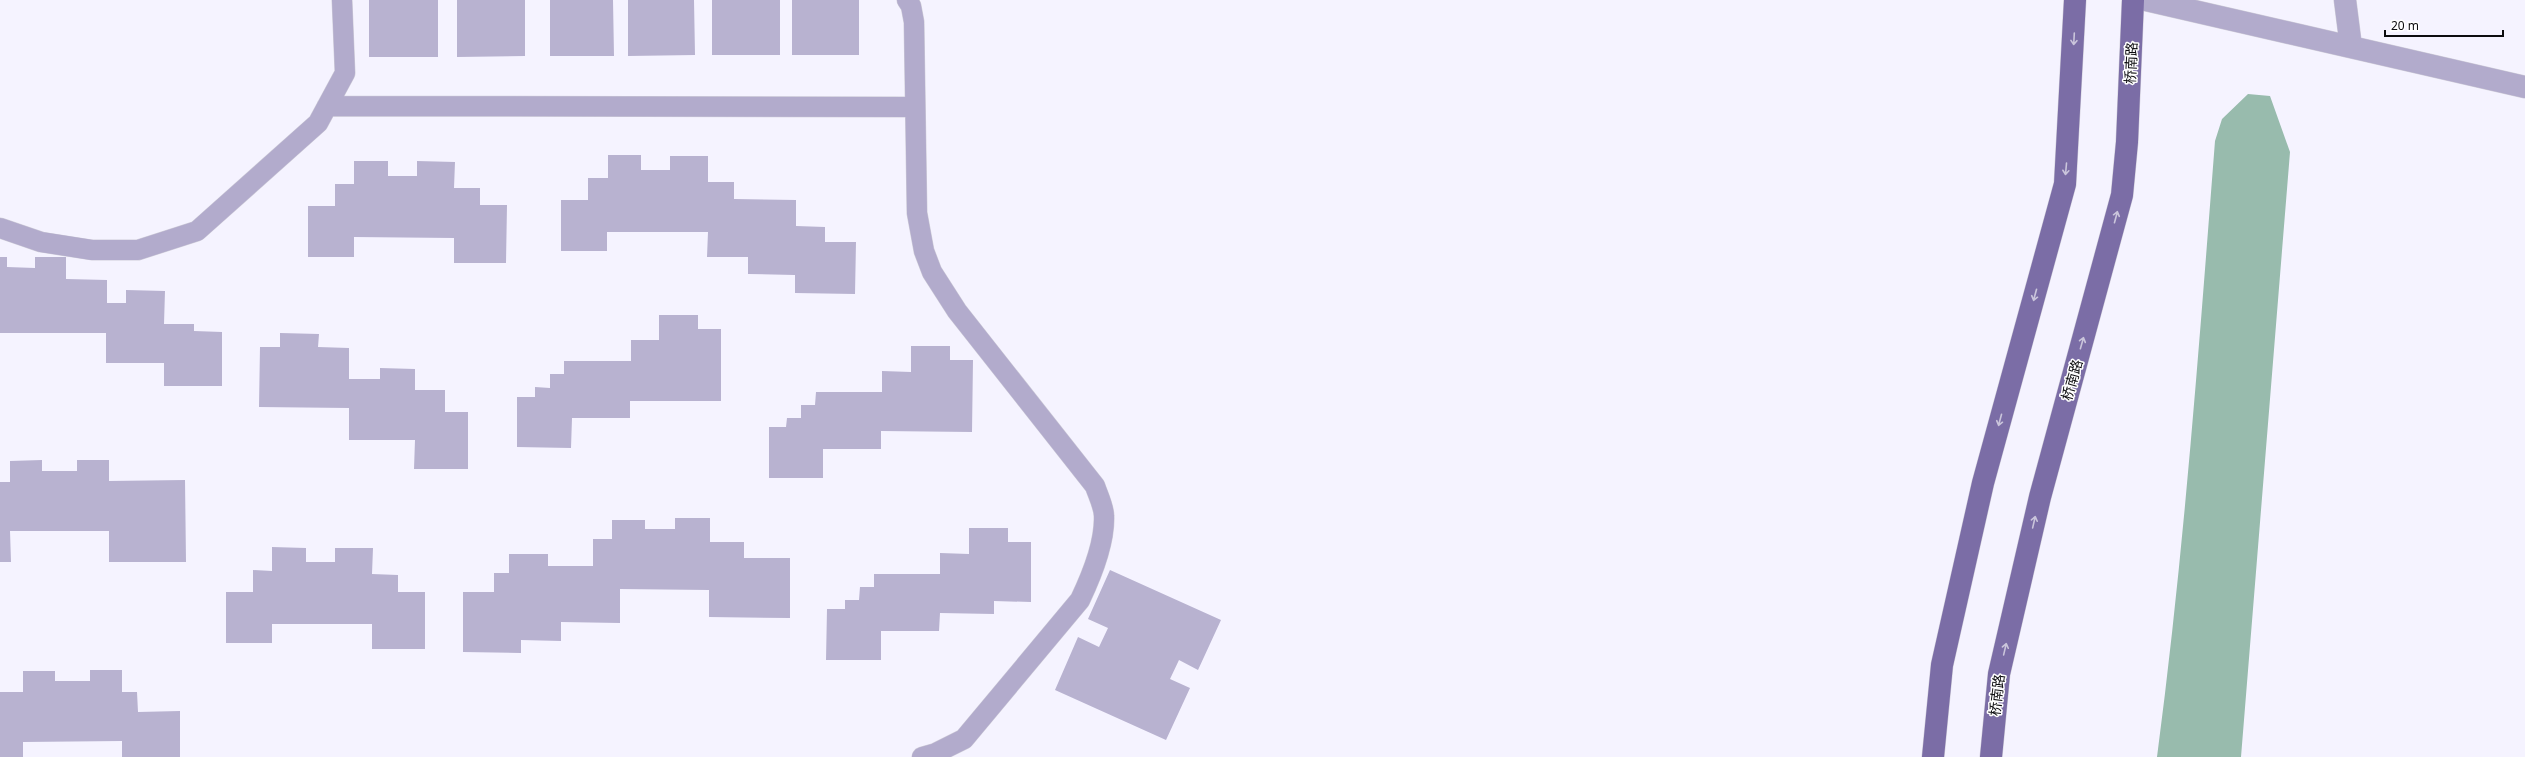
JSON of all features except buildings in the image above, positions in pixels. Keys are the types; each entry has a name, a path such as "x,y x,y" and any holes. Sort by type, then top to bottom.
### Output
{"main road":[{"path":"1933,757 1942,665 1983,483 2065,184 2069,138 2075,0"},
{"name":"桥南路","path":"1991,757 1999,674 2036,512 2122,195 2127,142 2133,0"}],"street":[{"path":"2146,0 2525,87"},
{"path":"2345,0 2351,47"}],"lane":[{"path":"0,228 41,242 92,250 138,250 197,231 318,123 344,73 342,0"},
{"path":"907,0 911,6 914,22 917,213 924,251 932,272 962,317 1095,486 1104,516 1099,549 1089,581 1080,600 964,739 936,753 922,757"},
{"path":"327,106 915,107"}],"shaded area":[{"path":"2248,94 2270,96 2290,152 2241,757 2157,757 2167,680 2183,526 2215,141 2222,119"}]}
